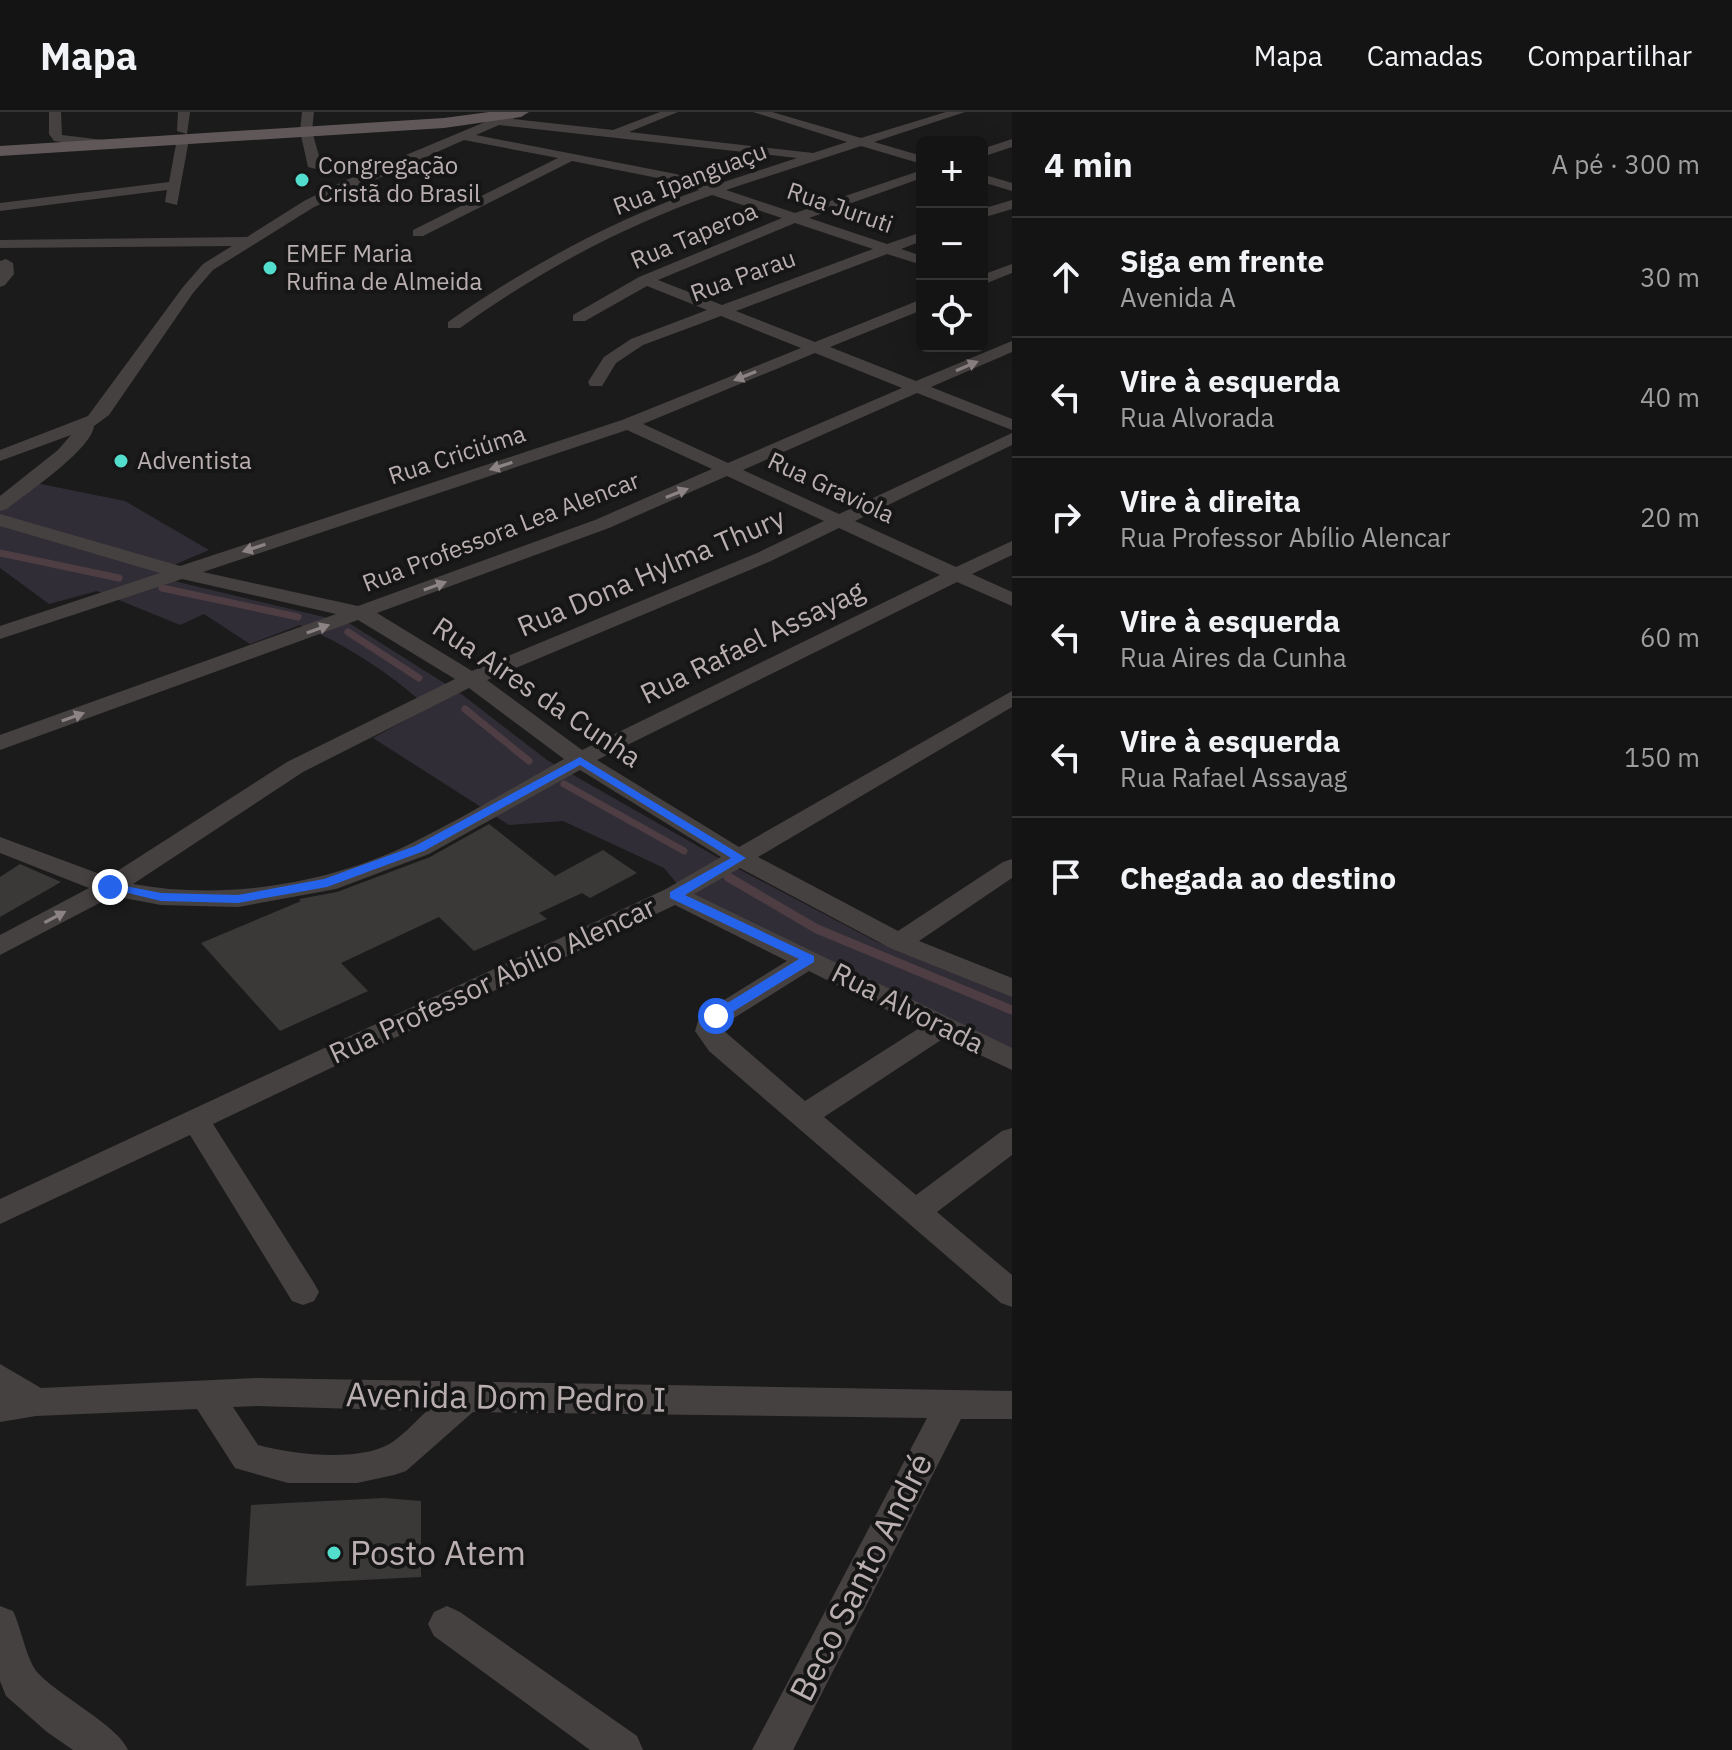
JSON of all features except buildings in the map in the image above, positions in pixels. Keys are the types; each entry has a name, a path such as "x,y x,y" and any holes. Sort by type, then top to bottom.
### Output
{"main road":[{"path":"0,151 183,135 444,123 470,115 498,118 519,113"}],"street":[{"path":"55,112 55,136 103,144"},
{"path":"171,204 184,112"},
{"path":"308,112 306,131 315,167"},
{"path":"615,133 672,112"},
{"path":"759,112 916,158"},
{"path":"714,144 800,112"},
{"name":"Rua Ipanguaçu","path":"454,325 496,291 547,262 628,225 717,190 959,112"},
{"path":"0,505 64,454 103,411 188,290 208,267 351,183 498,118 818,156"},
{"path":"444,123 457,137"},
{"name":"Rua Juruti","path":"457,137 639,169 717,190 916,259"},
{"path":"988,151 1012,143"},
{"path":"418,233 573,156"},
{"name":"Rua Taperoa","path":"579,318 644,280 795,218 916,176"},
{"path":"988,180 1012,187"},
{"path":"0,207 176,185"},
{"path":"988,212 1012,204"},
{"name":"Rua Parau","path":"596,382 610,360 637,342 916,238"},
{"path":"0,244 250,241"},
{"path":"0,282 7,274 6,263"},
{"path":"988,282 1012,268"},
{"path":"644,280 1012,425"},
{"name":"Rua Criciúma","path":"0,633 628,424 916,306"},
{"name":"Rua Professora Lea Alencar","path":"0,743 602,524 1012,346"},
{"path":"0,456 94,420"},
{"name":"Rua Graviola","path":"628,424 1012,600"},
{"name":"Rua Dona Hylma Thury","path":"0,946 110,887 295,767 471,679 628,616 1012,438"},
{"name":"Rua Aires da Cunha","path":"0,520 181,573 362,613 471,679 580,760 740,858 899,942 1012,988"},
{"name":"Rua Rafael Assayag","path":"0,844 110,887 161,897 238,899 327,883 420,849 580,760 1012,547"},
{"name":"Rua Professor Abílio Alencar","path":"4,1213 675,895 1012,698"},
{"path":"899,942 1012,867"},
{"name":"Rua Alvorada","path":"675,895 1012,1060"},
{"path":"810,959 716,1016 710,1022 709,1031 719,1044 803,1117 1012,1294"},
{"path":"803,1117 942,1026"},
{"path":"195,1120 303,1292"},
{"path":"917,1211 1012,1139"},
{"path":"0,1378 36,1402"},
{"name":"Avenida Dom Pedro I","path":"0,1408 36,1402 257,1392 466,1398 1012,1405"},
{"path":"206,1394 247,1457 288,1468 357,1468 394,1460 466,1398"},
{"name":"Beco Santo André","path":"772,1750 951,1405"},
{"path":"0,1623 20,1683 61,1719 108,1750"},
{"path":"447,1624 623,1750"}],"shaded area":[{"path":"21,480 125,501 209,550 176,564 174,581 349,623 460,693 547,760 731,865 877,942 1012,996 1012,1057 689,898 664,868 563,821 509,825 373,738 428,708 384,672 300,625 250,644 204,614 180,625 97,591 49,604 0,568 0,503"}],"waterway":[{"path":"0,553 119,578"},
{"path":"162,588 298,617"},
{"path":"348,632 419,678"},
{"path":"465,709 529,761"},
{"path":"564,784 684,851"},
{"path":"728,877 817,929 1012,1010"}],"place":[{"name":"Congregação Cristã do Brasil","path":"302,180"},
{"name":"EMEF Maria Rufina de Almeida","path":"270,268"},
{"name":"Adventista","path":"121,461"},
{"name":"Posto Atem","path":"334,1553"}],"route":[{"path":"110,887 161,897 238,899 327,883 420,849 580,760 740,858 675,895 810,959 716,1016"}]}
